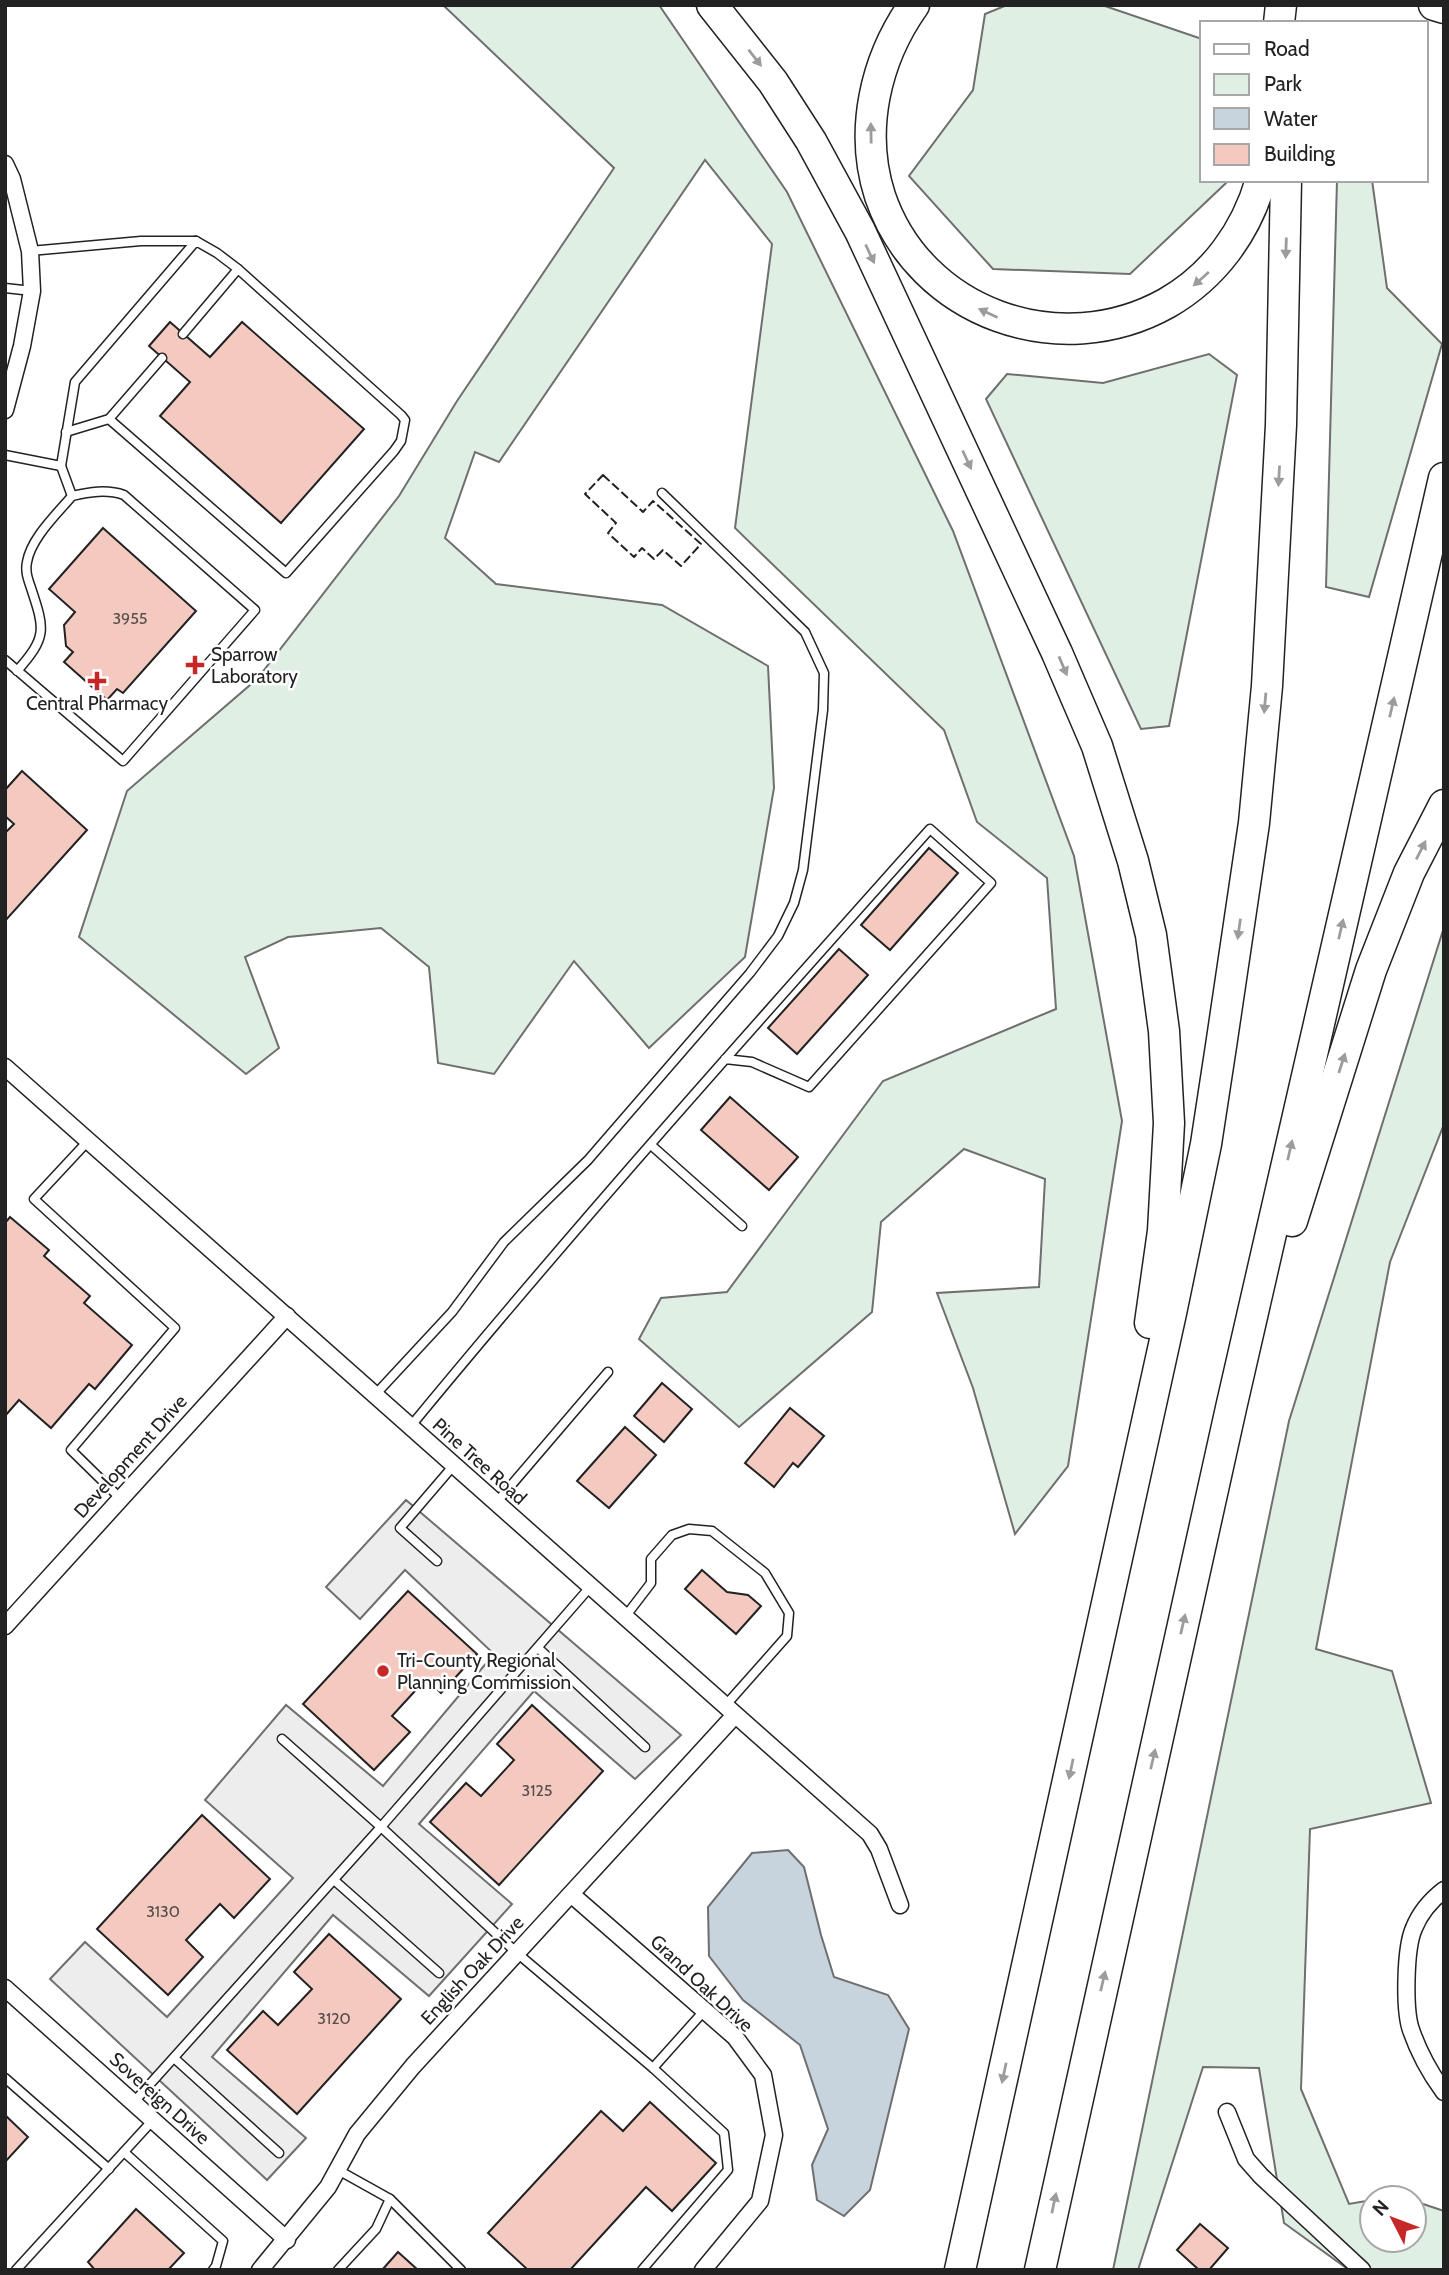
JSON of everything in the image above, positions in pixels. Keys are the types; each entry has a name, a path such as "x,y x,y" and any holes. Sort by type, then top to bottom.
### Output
{"highway":[{"path":"712,5 773,82 811,141 860,231 1057,653 1097,746 1133,861 1152,935 1164,1031 1169,1123 1163,1231 1144,1363 1099,1581 1086,1702"},
{"path":"914,5 888,51 874,95 871,141 876,179 888,215 907,247 932,275 975,306 1012,322 1055,329 1098,328 1154,310 1196,284 1226,252 1250,212 1260,182"},
{"path":"1434,5 1444,8"},
{"path":"960,2270 1206,1144 1253,837 1267,686 1281,425 1286,182"},
{"path":"1040,2270 1231,1408 1444,478"},
{"path":"1231,1408 1371,970 1409,873 1444,806"}],"street":[{"path":"5,164 12,179 30,251 32,291 22,346 5,410"},
{"name":"Pine Tree Road","path":"5,1067 870,1834 879,1849 900,1905"},
{"name":"Development Drive","path":"7,1622 287,1317"},
{"name":"English Oak Drive","path":"260,2270 328,2187 357,2134 405,2076 571,1894 730,1710"},
{"path":"1444,1890 1432,1899 1413,1929 1405,1985 1410,2027 1428,2069 1444,2092"},
{"name":"Grand Oak Drive","path":"571,1894 735,2037 763,2075 774,2135 760,2201 703,2270"},
{"name":"Sovereign Drive","path":"5,1988 287,2240"},
{"path":"1227,2112 1246,2159 1362,2270"}],"lane":[{"path":"30,251 141,241 196,241 238,269 401,415 405,420 405,429 394,451 286,573 108,419"},
{"path":"72,496 61,466 72,391 80,374 196,241"},
{"path":"183,334 238,269"},
{"path":"5,288 32,291"},
{"path":"66,432 108,419 162,358"},
{"path":"5,455 61,466"},
{"path":"5,660 17,671 123,761 255,610 124,495 95,492 72,496 37,539 27,558 26,572 41,624 41,635 37,646 17,671"},
{"path":"374,1396 452,1312 504,1242 587,1160 750,973 778,936 794,903 803,870 823,710 824,673 816,650 805,632 662,493"},
{"path":"411,1426 651,1144 726,1059 930,829 991,883 809,1087 752,1062 726,1059"},
{"path":"88,1141 34,1199 175,1328 71,1450 120,1498"},
{"path":"651,1144 743,1226"},
{"path":"496,1503 608,1372"},
{"path":"437,1561 400,1528 454,1465"},
{"path":"625,1616 651,1583 651,1559 672,1535 689,1529 712,1531 765,1573 789,1613 786,1636 730,1710"},
{"path":"133,2102 334,1880 591,1586"},
{"path":"538,1648 645,1747"},
{"path":"282,1739 517,1953 653,2068 724,2133 728,2170 642,2270"},
{"path":"334,1880 439,1973"},
{"path":"653,2068 704,2011"},
{"path":"174,2058 279,2153"},
{"path":"5,2078 109,2169"},
{"path":"16,2270 153,2120"},
{"path":"124,2152 222,2241 213,2270"},
{"path":"338,2170 390,2199 461,2270"},
{"path":"338,2270 376,2229 390,2199"}],"green space":[{"path":"443,5 659,5 787,192 953,531 1074,856 1122,1121 1068,1466 1015,1534 973,1388 937,1293 1039,1287 1045,1179 964,1149 881,1222 872,1312 739,1427 639,1339 661,1298 727,1292 883,1081 1056,1009 1047,878 977,822 944,730 735,528 772,244 705,160 499,462 475,452 445,538 496,584 662,605 768,666 774,788 745,957 649,1048 574,961 494,1074 438,1063 429,967 381,928 288,937 245,957 279,1048 246,1074 79,937 127,791 257,679 399,496 457,401 614,168"},
{"path":"1007,5 1102,5 1200,38 1200,182 1226,183 1130,274 993,269 909,176 973,90 985,14"},
{"path":"1337,182 1372,182 1387,288 1442,344 1369,597 1326,587"},
{"path":"1209,354 1237,375 1169,726 1141,729 986,399 1007,374 1103,383"},
{"path":"1444,927 1444,1124 1390,1262 1316,1649 1392,1671 1431,1803 1310,1829 1301,2089 1349,2204 1358,2202 1358,2254 1428,2254 1428,2206 1444,2211 1444,2270 1349,2270 1284,2223 1259,2068 1203,2067 1138,2270 1113,2270 1289,1421"}],"shaded area":[{"path":"406,1500 681,1735 635,1779 534,1691 419,1824 512,1904 429,1996 333,1915 212,2057 306,2138 267,2180 50,1979 85,1942 167,2017 293,1878 205,1800 286,1705 383,1786 494,1654 405,1570 360,1619 326,1587"}],"water":[{"path":"788,1850 804,1867 834,1977 888,1995 909,2029 870,2190 844,2216 817,2200 812,2165 828,2129 800,2045 743,2000 709,1956 708,1907 752,1853"}],"building":[{"path":"170,322 210,357 242,322 364,429 281,523 160,416 190,382 149,346"},
{"path":"103,528 196,611 123,693 117,689 107,700 64,662 73,652 66,646 64,625 75,612 49,589"},
{"path":"22,771 87,830 5,921 5,833 14,824 5,816 5,790"},
{"path":"929,848 958,873 890,950 861,925"},
{"path":"839,949 868,975 797,1054 768,1028"},
{"path":"730,1097 798,1157 769,1190 701,1130"},
{"path":"10,1217 49,1250 44,1256 90,1296 84,1303 132,1345 95,1389 89,1384 51,1428 19,1400 5,1416 5,1223"},
{"path":"662,1383 692,1409 664,1442 634,1416"},
{"path":"790,1408 824,1436 798,1467 793,1463 774,1487 745,1463"},
{"path":"625,1427 656,1455 609,1508 577,1481"},
{"path":"702,1570 727,1592 748,1595 761,1606 736,1634 685,1589"},
{"path":"408,1591 477,1654 441,1693 426,1679 392,1716 410,1732 374,1770 303,1704"},
{"path":"532,1705 603,1771 499,1885 430,1822 466,1783 481,1796 514,1760 497,1744"},
{"path":"202,1815 270,1879 234,1918 220,1904 186,1940 203,1957 168,1995 97,1929"},
{"path":"329,1934 401,1999 297,2114 227,2050 263,2011 278,2025 312,1989 294,1972"},
{"path":"650,2102 716,2163 672,2211 646,2187 570,2270 528,2270 488,2233 601,2111 623,2131"},
{"path":"5,2115 28,2137 5,2162"},
{"path":"136,2209 184,2253 168,2270 95,2270 88,2262"},
{"path":"1200,2224 1228,2248 1209,2270 1199,2270 1177,2250"},
{"path":"398,2252 418,2270 382,2270"}],"fence":[{"path":"603,475 643,512 653,501 701,544 681,566 663,550 654,559 642,548 634,557 608,533 616,523 585,494 603,475"}],"place":[{"name":"Sparrow Laboratory","path":"195,665"},
{"name":"Central Pharmacy","path":"97,681"},
{"name":"Tri-County Regional Planning Commission","path":"383,1671"}]}
